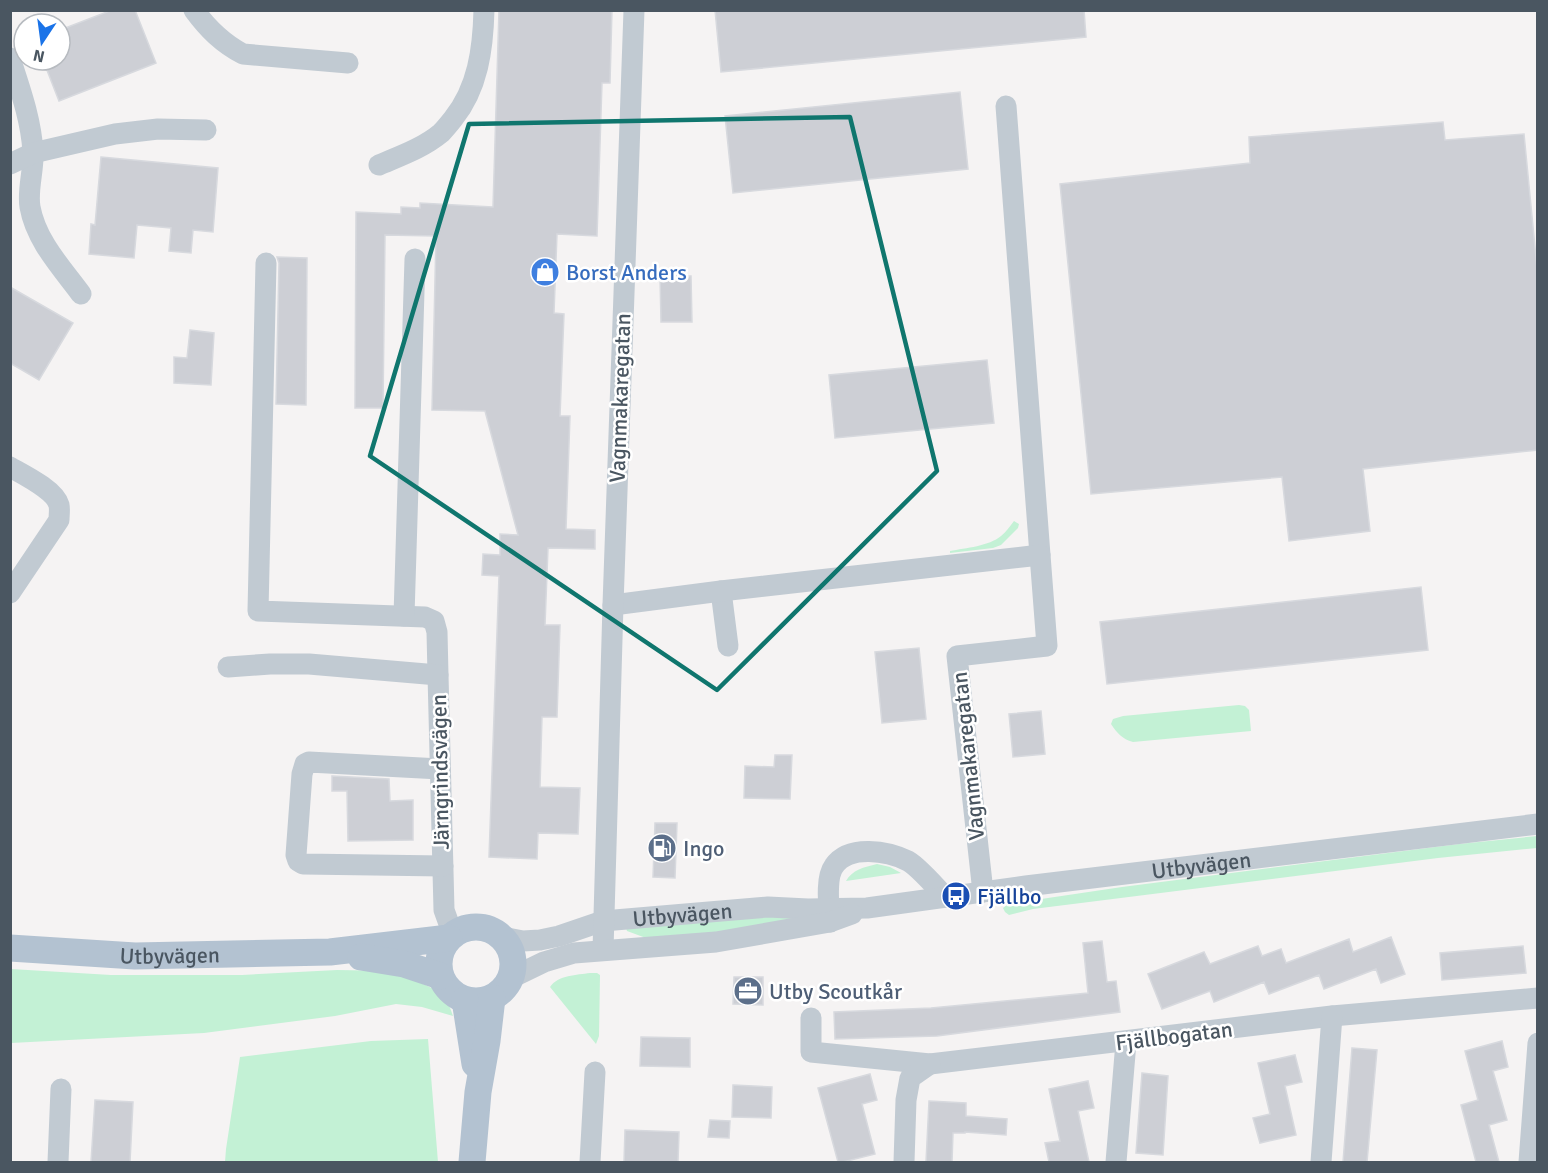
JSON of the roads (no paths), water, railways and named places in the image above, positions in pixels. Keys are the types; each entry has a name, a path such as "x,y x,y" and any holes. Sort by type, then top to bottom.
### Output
{"main road":[{"name":"Utbyvägen","path":"10,948 135,956 330,952 451,936 466,928 482,927 502,937"},
{"path":"451,936 442,948 439,959 443,982 452,993 465,1000 478,1001 492,998 478,1092 472,1162"},
{"path":"502,937 507,942 512,956 511,978"},
{"name":"Utbyvägen","path":"330,952 404,964 441,976"},
{"name":"Utbyvägen","path":"492,998 503,990 511,978"},
{"path":"465,1000 478,1092"}],"street":[{"path":"194,10 213,34 243,54 348,63"},
{"path":"379,165 421,147 442,132 458,112 471,91 479,65 484,10"},
{"name":"Vagnmakaregatan","path":"603,950 634,10"},
{"path":"10,58 28,113 33,153 30,206 36,228 47,248 81,294"},
{"name":"Vagnmakaregatan","path":"982,892 957,656 1047,646 1006,106"},
{"path":"10,164 33,153 115,134 158,129 206,130"},
{"path":"404,616 415,259"},
{"path":"266,263 258,611 424,617 434,621 437,632 438,675"},
{"path":"10,467 48,491 56,498 60,507 59,520 10,593"},
{"path":"613,605 1040,555"},
{"path":"721,591 728,646"},
{"name":"Järngrindsvägen","path":"228,668 270,664 309,664 438,675 444,910 451,936"},
{"path":"440,769 309,762 305,764 302,774 296,855 298,861 303,864 443,866"},
{"name":"Utbyvägen","path":"511,978 544,962 574,953 716,942 867,908 1538,824"},
{"path":"830,915 829,880 833,867 841,859 867,851 886,854 910,862 945,897"},
{"name":"Utbyvägen","path":"502,937 540,940 603,921 768,907 808,909 830,915"},
{"name":"Fjällbogatan","path":"811,1018 811,1052 930,1064 1332,1016 1538,998"},
{"path":"1321,1162 1332,1016"},
{"path":"1116,1162 1126,1042"},
{"path":"1529,1162 1538,1043"},
{"path":"904,1162 906,1100 910,1078 930,1064"},
{"path":"590,1162 595,1072"},
{"path":"58,1162 61,1089"}],"place":[{"name":"Borst Anders","path":"545,272"},
{"name":"Ingo","path":"662,848"},
{"name":"Fjällbo","path":"956,896"},
{"name":"Utby Scoutkår","path":"748,991"}]}
